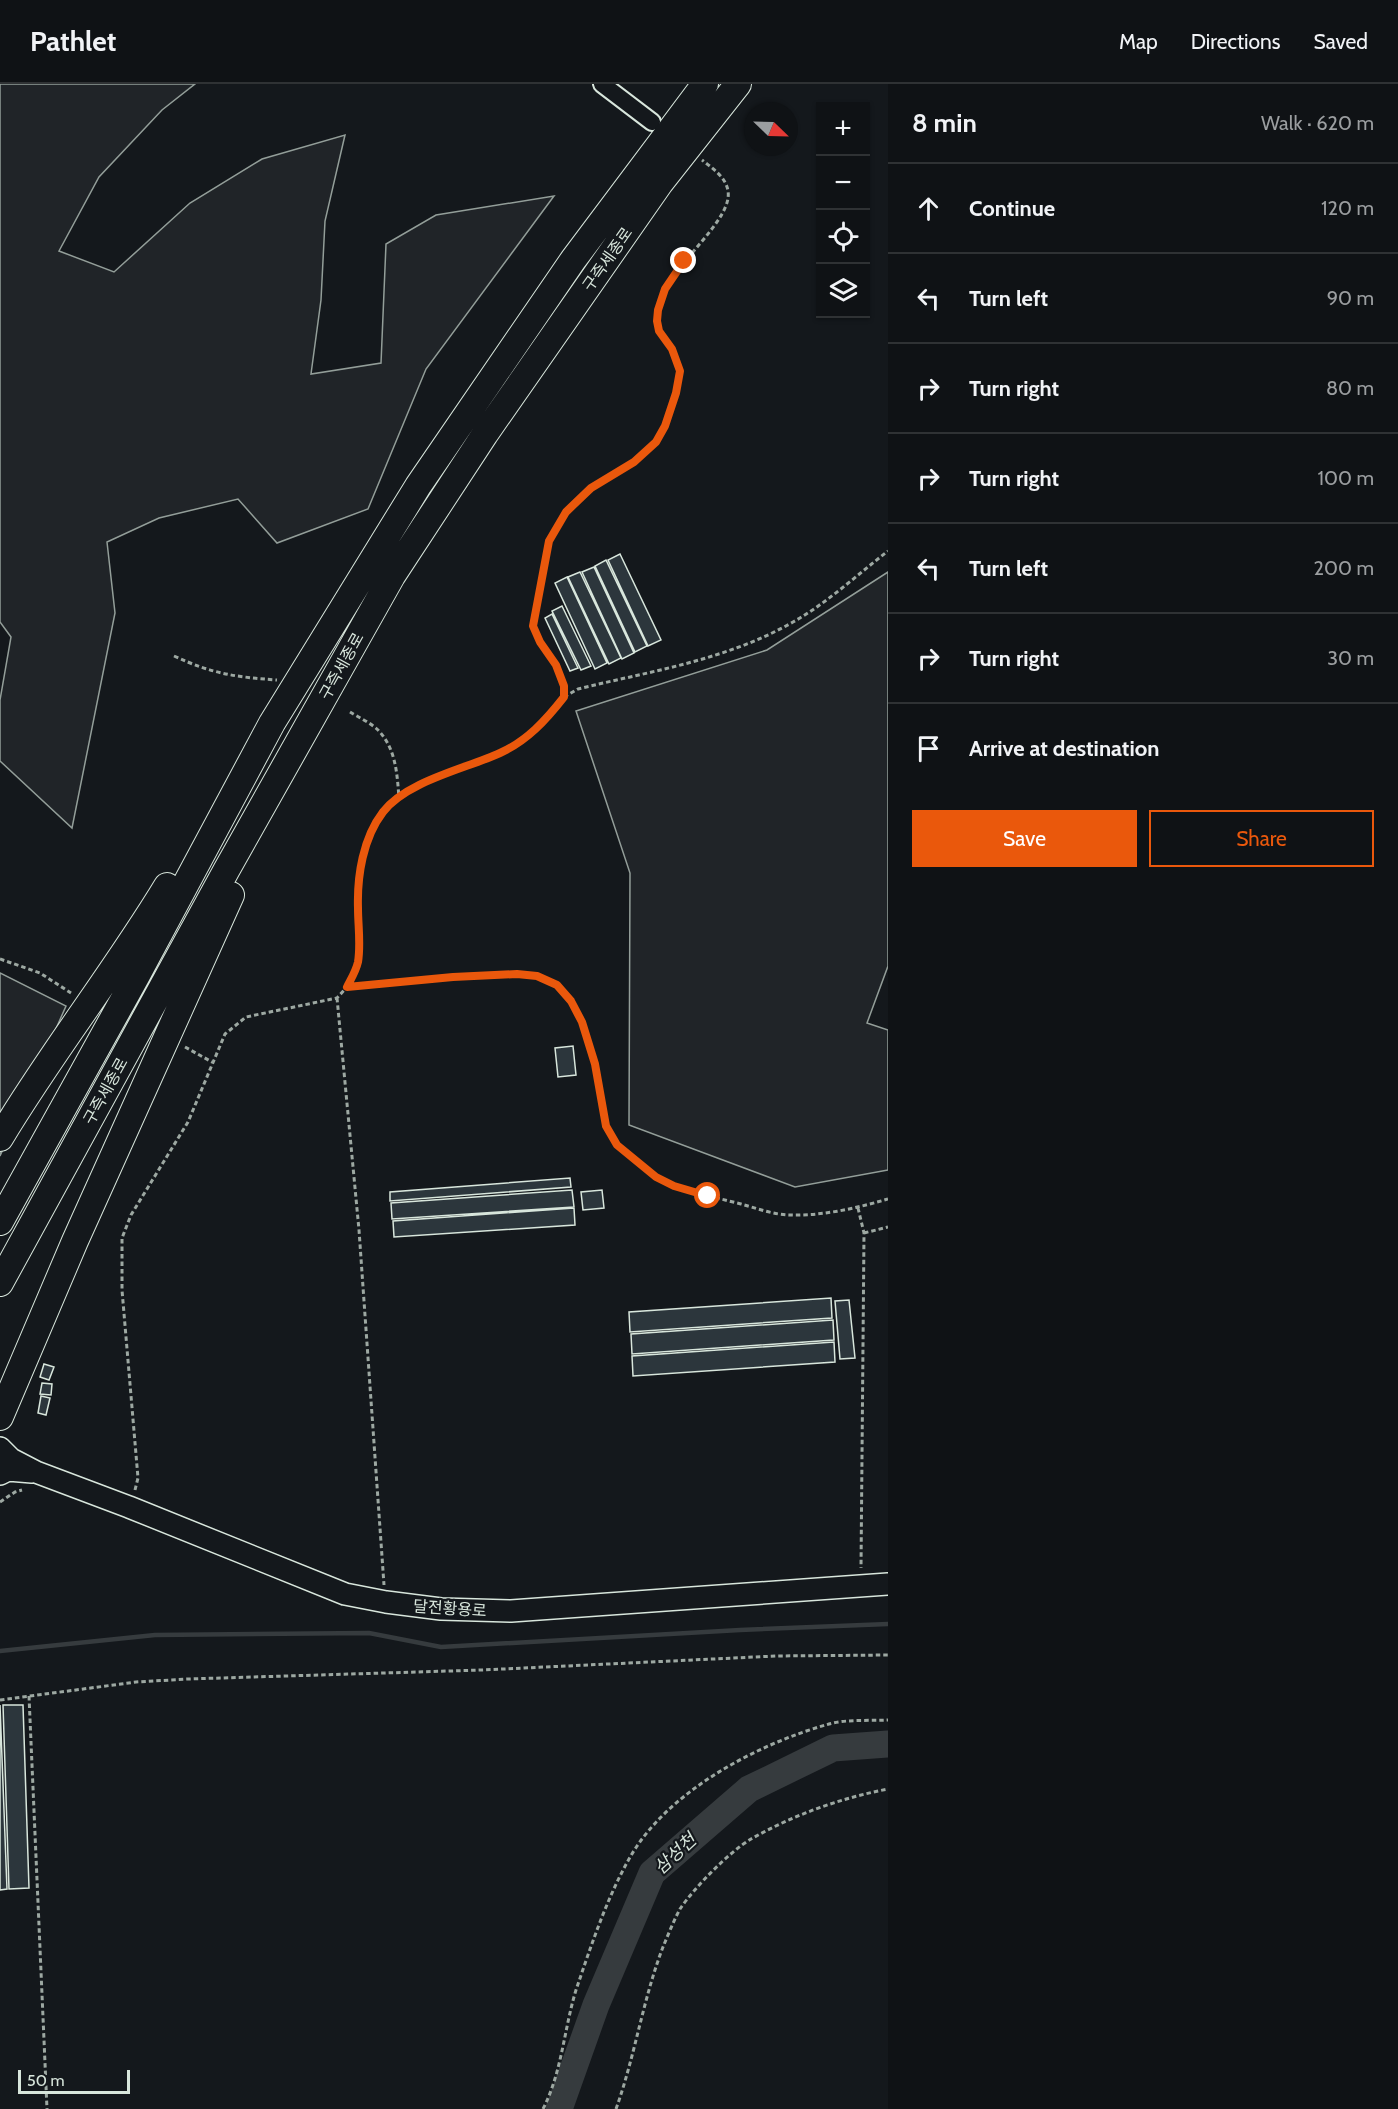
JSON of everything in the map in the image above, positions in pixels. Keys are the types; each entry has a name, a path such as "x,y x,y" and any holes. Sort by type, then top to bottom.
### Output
{"highway":[{"name":"구즉세종로","path":"0,1222 136,977 272,723 418,486 573,260 705,84"},
{"name":"구즉세종로","path":"0,1283 227,869 392,576 485,434 660,183 738,84"},
{"path":"0,1417 75,1241 225,906 278,802 342,688 392,576"},
{"path":"0,1138 21,1103 132,943 177,870 234,767 318,649"}],"main road":[{"path":"0,1449 3,1456 0,1469"},
{"path":"0,1449 11,1459 36,1472"},
{"path":"0,1474 8,1470 36,1472"},
{"name":"달전황용로","path":"36,1472 345,1594 386,1602 441,1609 511,1611 888,1584"}],"street":[{"path":"602,84 652,122"}],"path":[{"path":"564,697 564,686 556,665 540,642 533,626 549,541 566,512 591,488 634,462 656,442 665,426 676,393 680,371 672,349 659,331 658,310 665,289 684,261 723,214 728,191 720,174 702,160"},
{"path":"129,1507 138,1478 122,1290 122,1238 131,1215 188,1122 225,1034 246,1017 338,998 347,987 358,963 359,875 368,841 383,812 413,789 461,767 500,753 530,735 564,697 579,688 722,654 793,622 838,591 888,550"},
{"path":"174,656 204,669 232,677 278,681"},
{"path":"350,712 377,729 391,750 397,767 399,798"},
{"path":"0,959 40,973 75,996"},
{"path":"347,987 453,977 517,974 537,976 557,985 571,1001 582,1022 595,1064 606,1126 617,1145 656,1177 674,1186 789,1216 858,1208 888,1199"},
{"path":"338,998 359,1230 386,1602"},
{"path":"182,1046 212,1062"},
{"path":"858,1208 864,1233 861,1586"},
{"path":"864,1233 888,1227"},
{"path":"0,1700 188,1679 482,1670 776,1656 888,1655"},
{"path":"29,1696 46,2109"},
{"path":"543,2109 554,2082 571,2007 610,1898 630,1857 657,1820 696,1786 776,1743 831,1723 888,1720"},
{"path":"616,2109 663,1947 680,1910 711,1872 750,1839 855,1795 888,1789"}],"shaded area":[{"path":"0,84 195,84 162,110 99,177 59,251 114,272 190,203 262,159 345,135 325,221 321,300 311,374 381,363 386,244 436,215 554,196 426,369 368,509 277,543 238,499 159,518 107,542 115,613 72,828 0,761 0,700 11,637 0,622"},
{"path":"888,572 888,966 867,1023 888,1030 888,1170 795,1187 629,1125 630,873 576,711 767,650"},
{"path":"0,973 66,1006 0,1156"}],"building":[{"path":"620,554 661,640 648,646 608,560"},
{"path":"606,560 647,646 635,652 595,566"},
{"path":"594,567 634,653 622,659 582,572"},
{"path":"580,572 621,658 609,664 568,577"},
{"path":"567,577 607,663 595,669 555,583"},
{"path":"562,606 591,666 581,670 552,611"},
{"path":"552,614 578,668 570,671 545,618"},
{"path":"573,1046 576,1075 558,1077 555,1048"},
{"path":"570,1178 571,1187 390,1201 390,1192"},
{"path":"572,1190 574,1207 392,1219 391,1203"},
{"path":"602,1190 604,1208 583,1210 581,1192"},
{"path":"574,1208 575,1225 394,1237 393,1221"},
{"path":"831,1298 832,1318 630,1332 629,1312"},
{"path":"849,1300 855,1358 840,1359 835,1301"},
{"path":"833,1320 834,1340 632,1354 631,1334"},
{"path":"834,1342 835,1362 633,1376 632,1356"},
{"path":"44,1364 54,1367 49,1380 40,1377"},
{"path":"42,1383 52,1384 51,1395 40,1394"},
{"path":"41,1396 50,1398 46,1415 38,1413"},
{"path":"0,1705 7,1889 0,1890"},
{"path":"3,1705 23,1705 29,1888 9,1889"}],"waterway":[{"path":"0,1651 155,1635 369,1633 441,1647 888,1624"},
{"name":"삼성천","path":"559,2109 596,2005 652,1873 749,1789 833,1748 888,1744"}],"route":[{"path":"684,261 665,289 658,310 659,331 672,349 680,371 676,393 665,426 656,442 634,462 591,488 566,512 549,541 533,626 540,642 556,665 564,686 564,697 530,735 500,753 461,767 413,789 383,812 368,841 359,875 358,963 347,987 453,977 517,974 537,976 557,985 571,1001 582,1022 595,1064 606,1126 617,1145 656,1177 674,1186 708,1196"}]}
